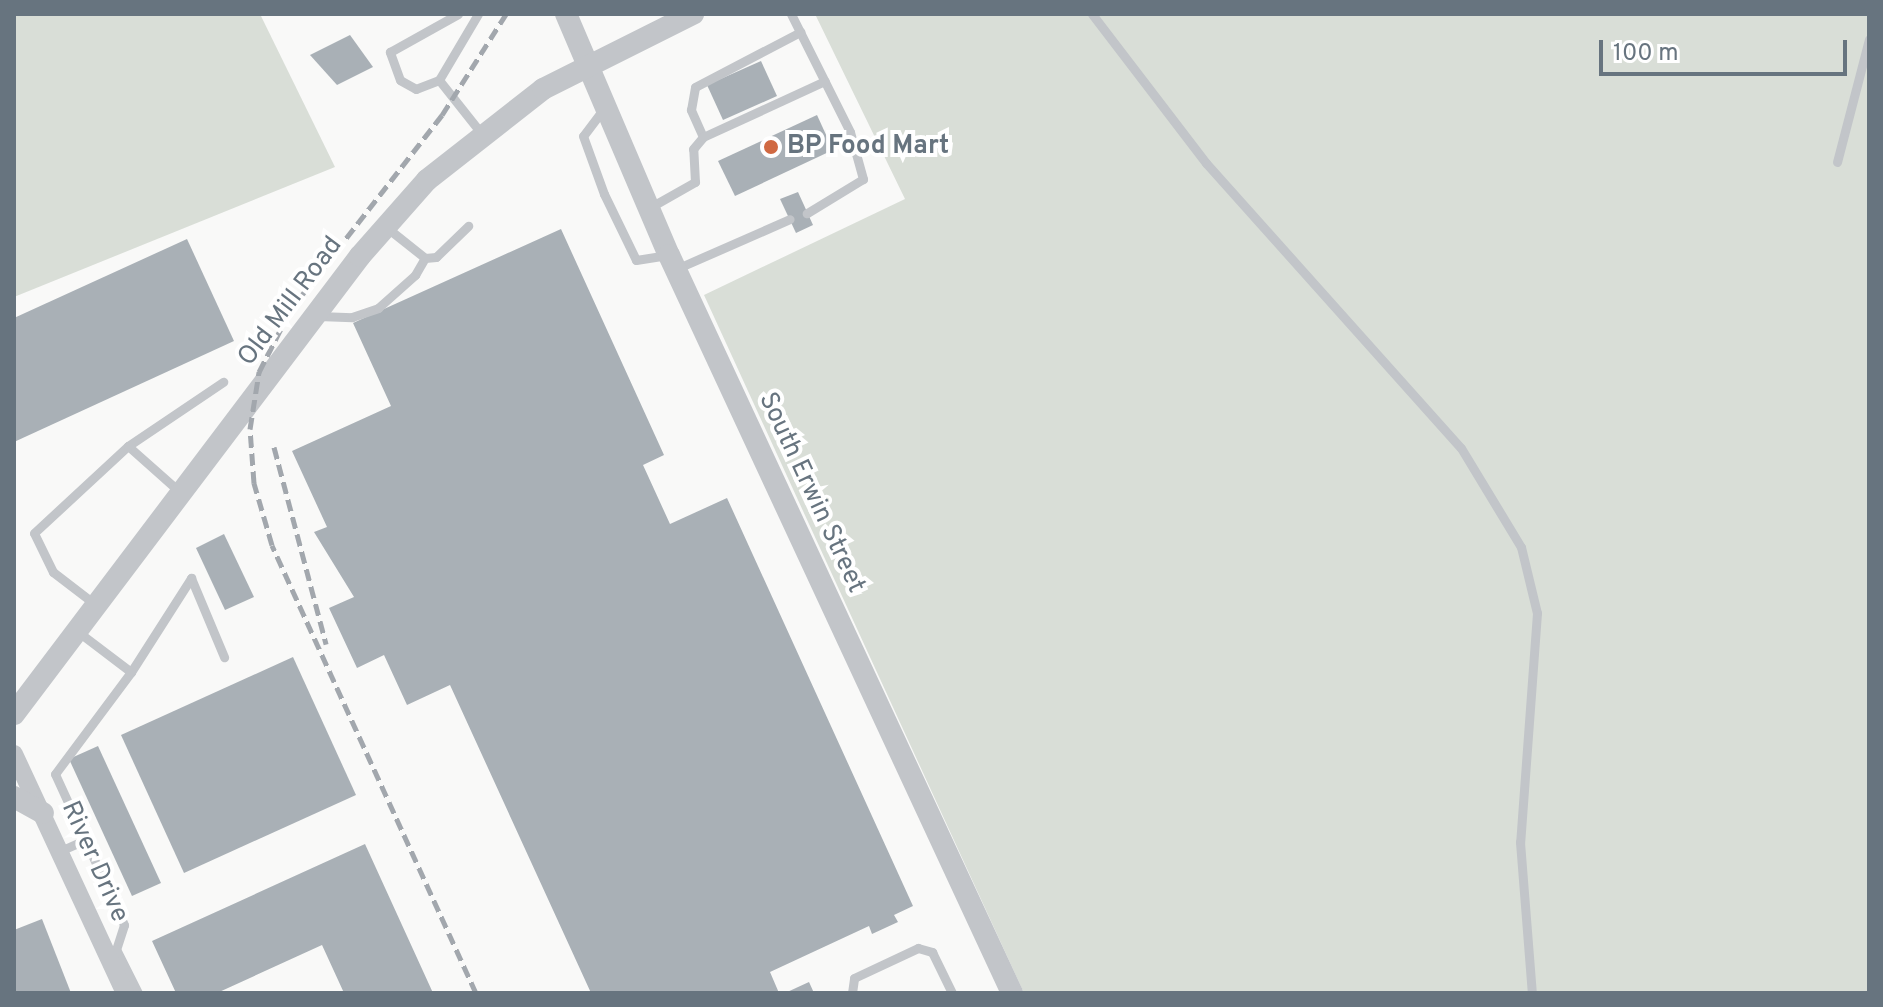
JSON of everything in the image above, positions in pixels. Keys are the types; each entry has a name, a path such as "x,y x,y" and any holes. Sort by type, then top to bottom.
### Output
{"street":[{"name":"South Erwin Street","path":"566,14 672,262 1012,993"},
{"name":"Old Mill Road","path":"15,707 77,631 385,226 481,133 586,64 693,14"},
{"name":"River Drive","path":"14,754 125,993"},
{"path":"14,797 43,813"}],"lane":[{"path":"458,14 390,52 400,80 416,89 439,80 478,14"},
{"path":"791,14 825,81 863,179 807,213"},
{"path":"1092,14 1206,163 1461,448 1515,534 1537,613 1520,842 1532,993"},
{"path":"703,137 691,110 695,87 800,32"},
{"path":"1837,162 1869,39"},
{"path":"439,80 481,133"},
{"path":"649,208 695,182 693,149 703,137 825,81"},
{"path":"605,107 583,136 604,194 636,260 672,262 790,219"},
{"path":"385,226 425,258"},
{"path":"315,316 352,317 378,308 425,258 436,257 468,226"},
{"path":"96,605 53,572 34,533 128,446 223,382"},
{"path":"128,446 181,493"},
{"path":"138,993 116,949 124,925 55,774 131,672 191,578 224,657"},
{"path":"77,631 131,672"},
{"path":"60,851 85,840"},
{"path":"852,993 854,978 918,948 932,952 952,993"}],"shaded area":[{"path":"14,14 260,14 335,167 14,297"},
{"path":"815,14 1869,14 1869,993 1024,993 704,295 905,199"}],"building":[{"path":"350,35 373,67 337,85 310,55"},
{"path":"761,61 777,96 723,120 707,85"},
{"path":"817,115 833,150 735,196 718,161"},
{"path":"798,192 813,225 796,233 780,199"},
{"path":"561,229 664,455 643,465 670,524 727,498 913,906 894,915 898,922 872,934 869,926 770,972 779,993 591,993 450,685 407,705 384,655 357,668 329,608 354,597 314,532 327,527 292,451 391,406 353,323"},
{"path":"187,239 234,341 14,442 14,318"},
{"path":"224,534 254,597 225,610 196,548"},
{"path":"293,657 356,795 184,873 121,735"},
{"path":"98,746 161,883 132,896 69,759"},
{"path":"365,844 433,993 344,993 322,945 217,993 176,993 152,941"},
{"path":"42,919 71,993 14,993 14,930"},
{"path":"809,982 814,993 785,993"}],"railway":[{"path":"476,993 272,545 254,483 250,429 259,372 291,309 442,115 506,14"},
{"path":"274,447 326,644"}],"place":[{"name":"BP Food Mart","path":"771,147"}]}
